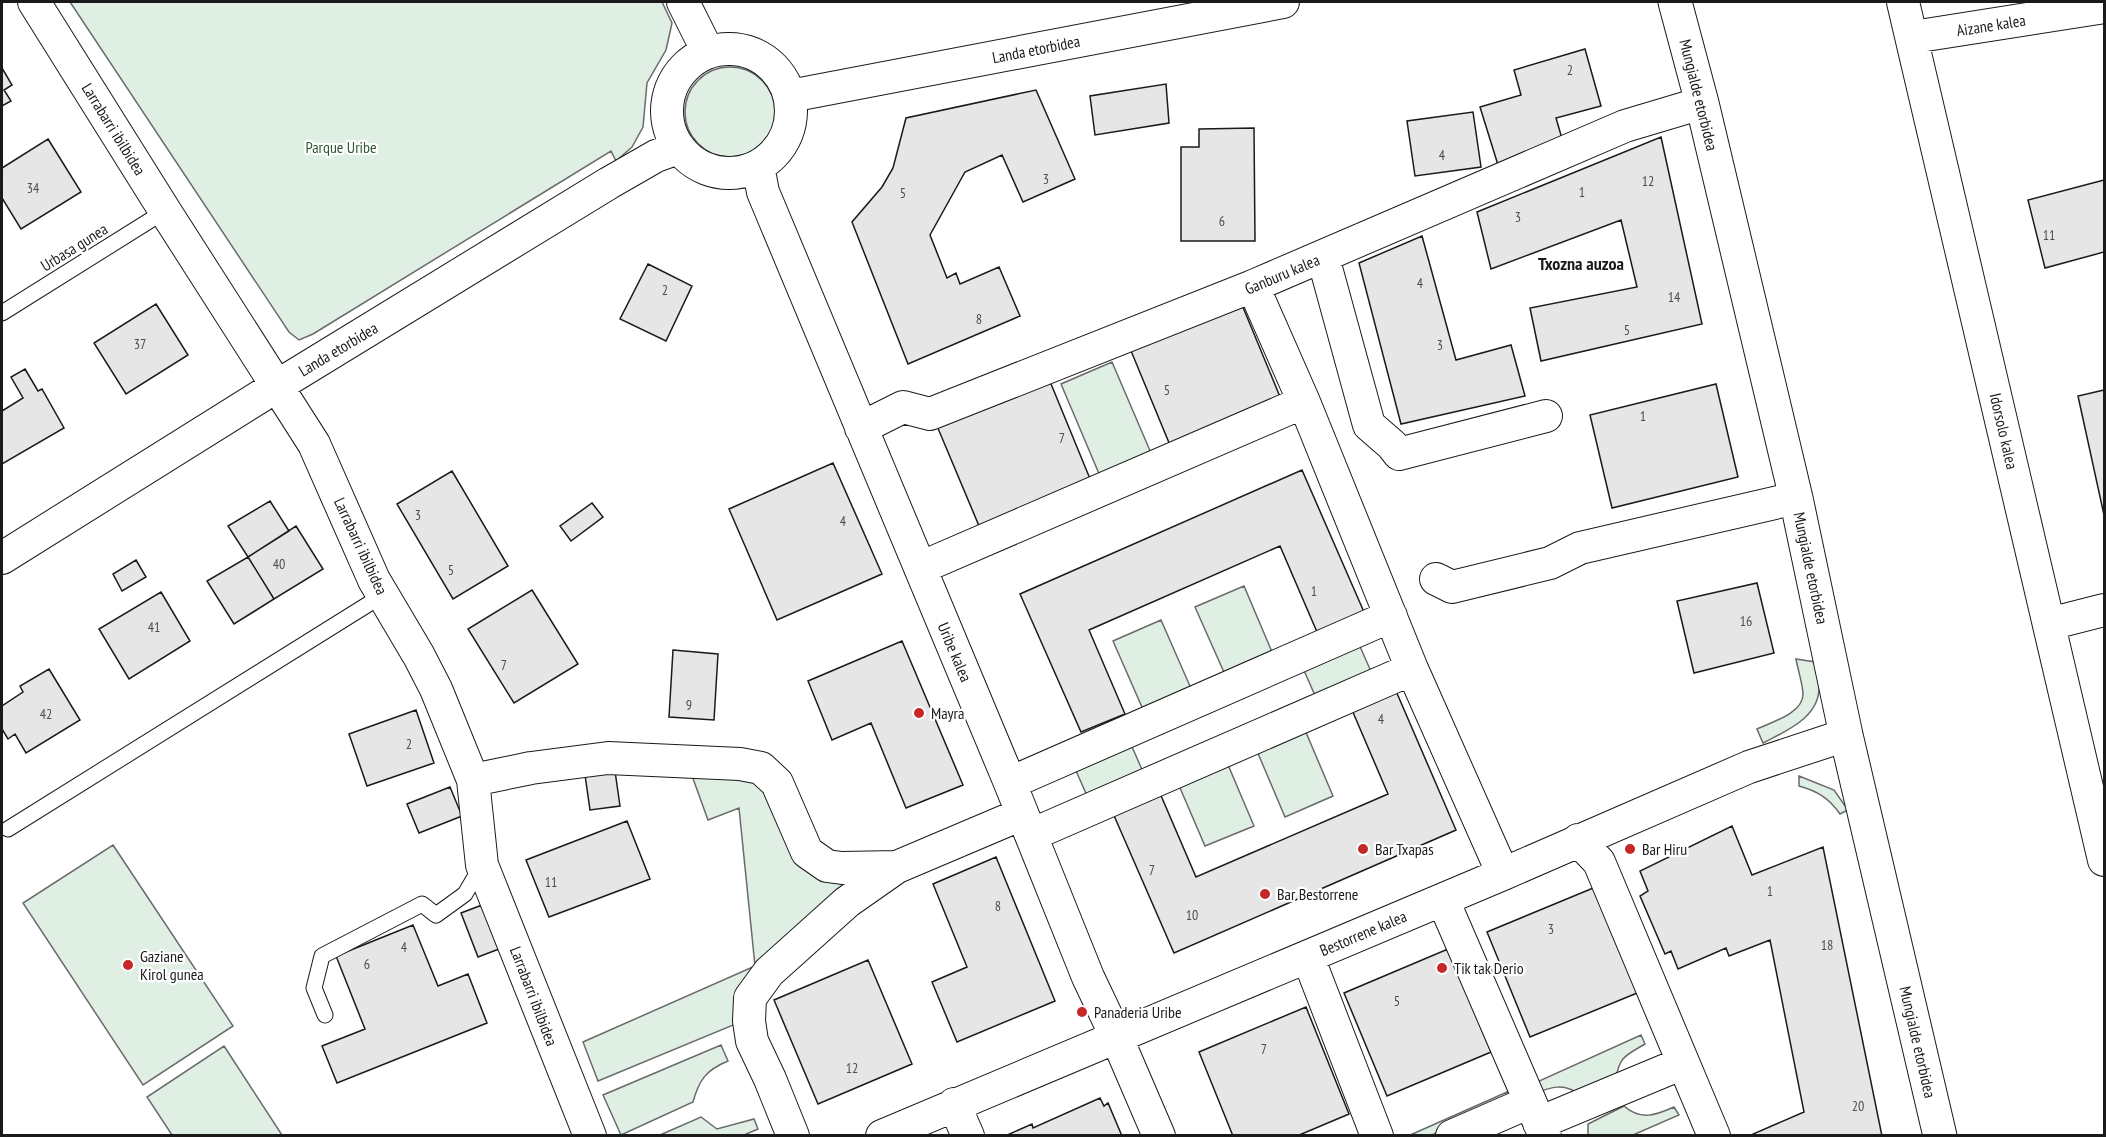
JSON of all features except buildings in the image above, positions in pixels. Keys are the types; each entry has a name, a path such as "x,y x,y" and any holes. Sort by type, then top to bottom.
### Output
{"street":[{"name":"Larrabarri ibilbidea","path":"34,2 314,444 374,580 436,689 473,780 482,865 590,1136"},
{"path":"683,2 708,52"},
{"name":"Landa etorbidea","path":"790,96 1283,2"},
{"name":"Mungialde etorbidea","path":"1675,2 1702,103 1796,498 1846,735 1940,1136"},
{"name":"Idorsolo kalea","path":"1903,2 2104,860"},
{"name":"Aizane kalea","path":"1912,37 2104,7"},
{"path":"725,48 742,49 759,55 783,80 790,96 791,116 786,136 775,153 758,166 741,172 724,173 706,169 691,160 678,148 669,131 666,112 669,92 684,68 691,61 708,52 725,48"},
{"name":"Ganburu kalea","path":"861,428 903,407 930,414 1323,257 1625,126 1702,103"},
{"name":"Landa etorbidea","path":"2,558 609,183 656,156 678,148"},
{"name":"Uribe kalea","path":"758,166 763,192 1010,783 1088,977 1159,1136"},
{"path":"1323,257 1369,425 1399,454 1546,416"},
{"path":"1253,286 1304,402 1412,669 1503,874"},
{"path":"920,568 1304,402"},
{"path":"1436,579 1452,587 1550,563 1580,548 1796,498"},
{"path":"2049,624 2104,610"},
{"path":"1010,783 1391,616"},
{"path":"473,780 531,768 608,758 740,764 761,768 777,783 807,852 827,866 897,867 1027,825 1412,669"},
{"name":"Bestorrene kalea","path":"882,1136 1443,900 1749,767 1846,735"},
{"path":"1578,840 1599,862 1714,1136"},
{"path":"793,1136 770,1078 752,1041 748,1021 750,998 769,972 848,902 897,867"},
{"path":"1443,900 1538,1120"},
{"path":"1308,957 1377,1136"},
{"path":"1452,1136 1538,1120 1683,1063"},
{"path":"954,1104 968,1136"}],"lane":[{"name":"Urbasa gunea","path":"2,314 165,212"},
{"path":"8,829 382,595"},
{"path":"325,1015 314,988 322,956 422,904 436,915 465,894 482,865"}],"green space":[{"name":"Parque Uribe","path":"70,2 662,2 672,23 666,50 647,83 643,127 632,147 616,161 611,151 313,334 299,340 289,332"},
{"path":"730,67 747,70 762,80 772,95 775,112 772,129 762,144 747,154 730,157 713,154 698,144 688,129 685,112 688,95 698,80 713,70"},
{"path":"1112,362 1151,453 1100,476 1061,384"},
{"path":"1244,586 1275,659 1227,679 1195,607"},
{"path":"1161,620 1193,693 1145,714 1113,641"},
{"path":"1358,642 1373,676 1317,700 1302,666"},
{"path":"1796,659 1815,662 1819,679 1818,696 1814,706 1800,722 1763,743 1757,729 1786,716 1802,700 1803,693"},
{"path":"1302,723 1333,796 1285,817 1254,744"},
{"path":"1129,740 1144,774 1088,798 1073,764"},
{"path":"1223,753 1254,826 1205,846 1174,774"},
{"path":"691,773 752,774 848,876 852,887 743,1021 598,1081 583,1042 755,966 739,808 708,820"},
{"path":"1799,776 1834,790 1848,810 1840,814 1822,796 1799,786"},
{"name":"Gaziane Kirol gunea","path":"113,845 233,1026 143,1085 23,903"},
{"path":"1641,1035 1645,1044 1622,1061 1616,1079 1581,1096 1563,1087 1545,1089 1532,1094 1528,1086"},
{"path":"721,1045 728,1061 714,1068 704,1077 693,1102 621,1135 603,1095"},
{"path":"224,1046 282,1135 172,1135 147,1097"},
{"path":"1507,1092 1511,1101 1432,1135 1408,1136"},
{"path":"1624,1106 1636,1114 1643,1115 1655,1114 1674,1107 1679,1115 1633,1135 1588,1135 1588,1124"},
{"path":"701,1117 717,1129 754,1119 758,1129 744,1135 660,1135"}],"place":[{"name":"Mayra","path":"919,713"},
{"name":"Bar Txapas","path":"1363,849"},
{"name":"Bar Hiru","path":"1630,849"},
{"name":"Bar Bestorrene","path":"1265,894"},
{"name":"Gaziane Kirol gunea","path":"128,965"},
{"name":"Tik tak Derio","path":"1442,968"},
{"name":"Panaderia Uribe","path":"1082,1012"}],"district":[{"name":"Txozna auzoa","path":"1581,263"}]}
